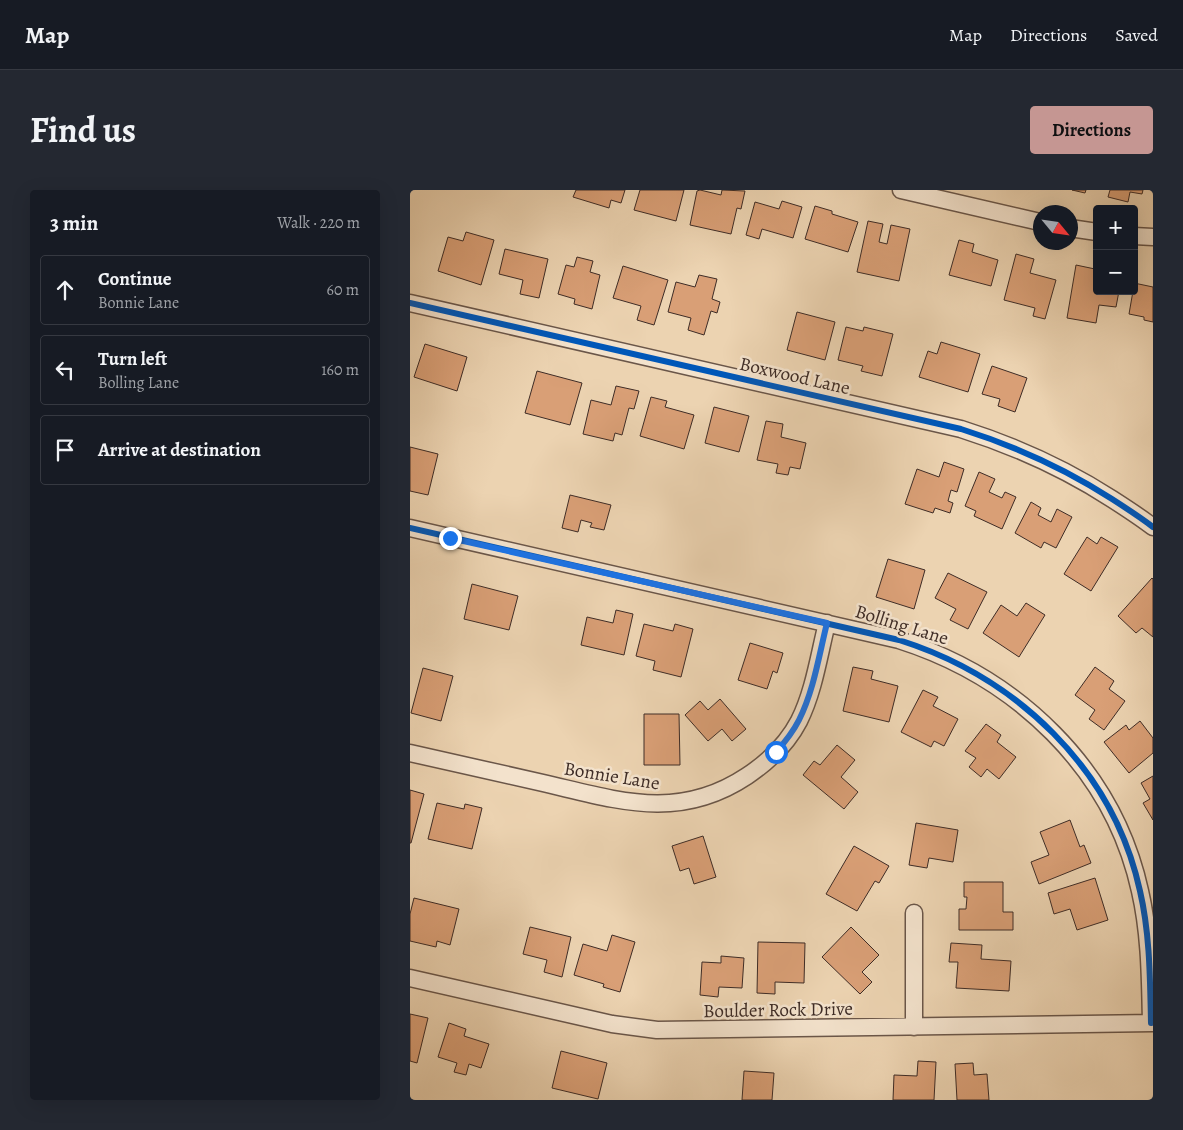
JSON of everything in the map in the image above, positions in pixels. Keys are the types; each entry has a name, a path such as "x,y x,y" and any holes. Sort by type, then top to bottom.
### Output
{"street":[{"path":"901,190 1033,220"},
{"path":"1078,229 1093,231"},
{"path":"1138,236 1153,237"},
{"name":"Boxwood Lane","path":"410,303 961,429 1013,447 1060,468 1152,524"},
{"name":"Bolling Lane","path":"410,528 899,640 938,653 976,672 1012,697 1046,725 1090,777 1118,826 1134,866 1140,890 1148,939 1152,1023"},
{"name":"Bonnie Lane","path":"410,753 639,803 675,804 706,796 738,781 759,767 776,752 793,730 808,698 827,623"},
{"path":"914,913 914,1027"},
{"name":"Boulder Rock Drive","path":"410,978 612,1024 640,1028 690,1030 1152,1023"}],"building":[{"path":"576,190 625,190 621,203 611,200 609,208 573,197"},
{"path":"640,190 684,190 676,221 634,210"},
{"path":"722,190 745,191 741,209 737,208 731,234 690,225 697,191 721,195"},
{"path":"1072,190 1086,190 1085,193"},
{"path":"1110,190 1143,190 1142,194 1130,192 1128,202 1108,197"},
{"path":"782,201 802,207 793,238 762,229 759,239 746,235 755,202 779,209"},
{"path":"815,206 832,211 832,214 858,222 848,252 805,239"},
{"path":"868,221 883,224 879,242 887,244 891,225 910,229 899,281 857,272"},
{"path":"466,232 494,240 481,285 438,271 448,237 463,241"},
{"path":"959,240 974,244 972,252 998,260 991,286 949,275"},
{"path":"505,249 548,259 539,298 520,294 523,280 499,274"},
{"path":"1016,254 1034,259 1030,273 1056,280 1045,319 1033,316 1035,308 1004,300"},
{"path":"577,257 593,261 590,272 600,275 592,309 574,304 575,299 558,294 566,265 574,267"},
{"path":"1076,265 1093,269 1093,295 1118,295 1116,307 1099,305 1096,323 1067,318"},
{"path":"623,266 668,280 654,325 637,320 641,306 613,298"},
{"path":"699,275 717,279 712,299 720,302 717,313 711,311 704,335 688,330 691,318 668,312 676,282 695,287"},
{"path":"1138,284 1153,287 1153,322 1144,320 1144,317 1129,314 1132,295 1138,295"},
{"path":"797,312 835,322 825,360 787,350"},
{"path":"846,327 863,331 864,327 893,334 882,376 861,371 863,366 838,360"},
{"path":"941,342 980,354 968,392 919,377 928,351 937,354"},
{"path":"425,344 467,357 457,391 414,377"},
{"path":"992,366 1027,378 1015,412 998,406 1000,399 982,394"},
{"path":"537,371 582,383 570,425 525,413"},
{"path":"616,386 639,391 634,409 629,408 622,435 615,433 613,441 583,434 591,400 611,405"},
{"path":"651,397 667,401 665,407 694,415 684,449 640,436"},
{"path":"714,407 749,416 739,452 705,443"},
{"path":"766,421 783,424 781,437 806,443 800,469 790,467 788,475 776,473 778,464 757,460"},
{"path":"410,447 438,454 428,495 410,491"},
{"path":"944,462 964,469 957,492 951,490 948,501 953,503 950,513 935,508 933,513 905,504 917,469 939,477"},
{"path":"979,472 995,479 989,492 1002,498 1005,492 1016,497 1002,529 974,516 976,511 965,506"},
{"path":"570,495 611,505 604,530 590,527 592,523 581,520 578,532 562,528"},
{"path":"1031,502 1041,508 1038,515 1051,522 1057,509 1072,517 1056,548 1044,542 1041,548 1015,533"},
{"path":"1087,537 1097,544 1101,537 1118,547 1091,591 1064,574"},
{"path":"888,559 925,570 914,609 876,597"},
{"path":"948,573 987,592 968,629 950,620 956,609 935,598"},
{"path":"1152,578 1153,637 1142,628 1136,633 1118,616"},
{"path":"472,584 518,596 509,630 464,619"},
{"path":"1026,603 1045,615 1019,657 983,633 1001,605 1017,616"},
{"path":"616,610 633,614 624,655 581,645 587,617 613,623"},
{"path":"644,624 673,631 675,624 693,629 681,677 653,670 655,661 636,656"},
{"path":"750,643 783,653 777,673 773,671 767,689 738,680"},
{"path":"853,667 873,671 871,679 898,686 889,722 843,711"},
{"path":"1095,667 1114,681 1109,689 1125,701 1104,730 1089,719 1095,710 1075,695"},
{"path":"423,668 453,676 441,721 411,713"},
{"path":"923,690 938,697 933,706 958,719 944,746 934,741 931,747 901,732"},
{"path":"720,699 746,729 732,741 722,729 708,741 685,715 700,701 708,710"},
{"path":"644,714 679,714 680,765 644,765"},
{"path":"1140,721 1153,738 1153,753 1129,773 1104,742 1126,725 1129,730"},
{"path":"986,724 1001,735 997,742 1016,757 999,779 987,769 981,777 969,767 976,758 965,751"},
{"path":"837,745 855,760 841,777 858,792 844,809 803,775 814,761 820,765"},
{"path":"1153,776 1153,820 1143,803 1150,799 1141,783"},
{"path":"410,790 424,794 411,843 410,843"},
{"path":"437,803 464,809 465,804 482,808 472,849 428,839"},
{"path":"1070,820 1080,847 1084,845 1091,863 1039,884 1031,862 1049,855 1040,832"},
{"path":"916,823 958,830 953,862 929,858 927,868 909,865"},
{"path":"703,836 716,877 694,884 689,868 680,871 672,846"},
{"path":"854,846 889,866 879,883 875,881 857,911 826,894"},
{"path":"1095,878 1108,920 1077,930 1070,909 1054,914 1048,893"},
{"path":"964,882 1003,882 1003,912 1013,912 1013,930 959,930 959,909 966,909 967,897 964,897"},
{"path":"414,898 459,909 450,945 437,941 436,947 410,941 410,914"},
{"path":"530,927 571,937 562,977 544,972 547,960 523,954"},
{"path":"851,927 879,955 862,972 872,982 860,994 822,957"},
{"path":"612,935 635,942 620,992 603,987 604,984 574,975 583,944 607,951"},
{"path":"758,942 805,943 804,983 775,982 775,994 757,993"},
{"path":"951,943 982,945 981,959 1011,961 1009,991 956,988 958,962 949,962"},
{"path":"721,956 744,958 742,988 719,987 718,997 700,995 702,962 721,963"},
{"path":"410,1014 428,1018 417,1063 410,1061"},
{"path":"449,1023 466,1029 464,1036 489,1044 481,1068 469,1064 466,1075 454,1072 457,1063 438,1057"},
{"path":"561,1051 607,1063 598,1099 552,1088"},
{"path":"918,1061 936,1062 934,1100 893,1100 894,1075 917,1076"},
{"path":"973,1063 974,1075 987,1074 989,1100 957,1100 955,1064"},
{"path":"744,1071 774,1073 772,1100 742,1100"}],"cycle path":[{"path":"410,303 961,429 1020,450 1057,468 1094,488 1153,527"},
{"path":"410,528 899,640 942,656 982,678 1020,703 1053,733 1083,767 1107,805 1127,846 1140,891 1146,924 1151,1023"}],"route":[{"path":"450,538 827,623 814,678 804,709 799,721 776,752"}]}
